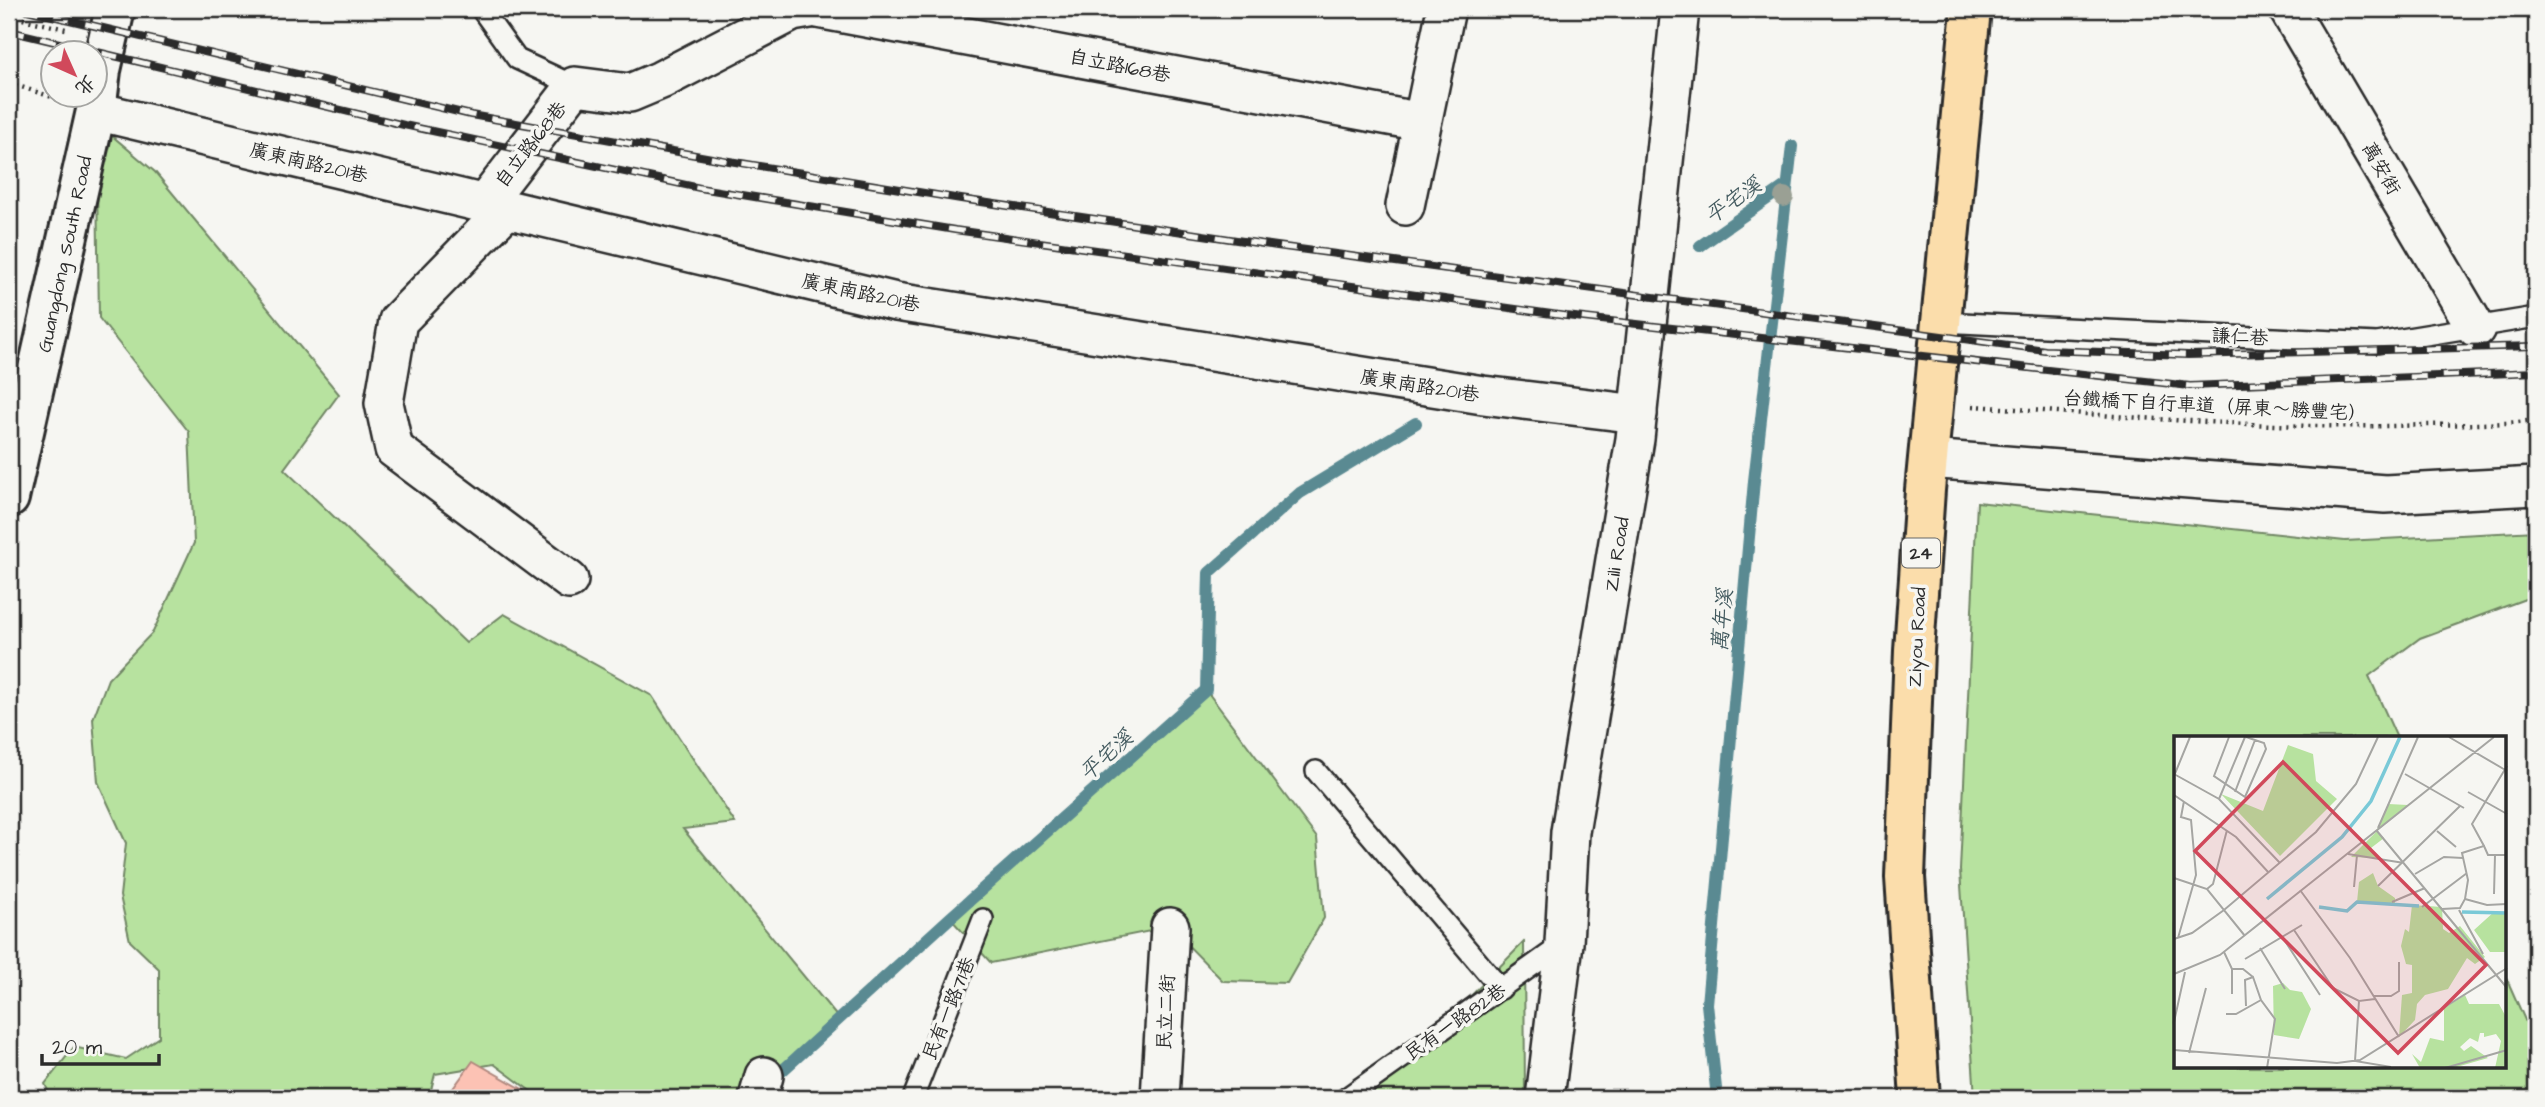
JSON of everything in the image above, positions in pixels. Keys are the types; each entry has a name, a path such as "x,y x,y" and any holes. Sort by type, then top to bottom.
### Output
{"main road":[{"name":"Ziyou Road","path":"1920,1098 1905,877 1914,651 1928,459 1971,9"}],"street":[{"name":"自立路168巷","path":"569,580 394,449 384,403 398,321 495,206 575,86 630,93 661,80 792,12 810,9"},
{"name":"自立路168巷","path":"818,9 1422,121"},
{"path":"1405,206 1446,9"},
{"name":"Zili Road","path":"1545,1098 1564,943 1570,832 1637,414 1679,9"},
{"name":"萬安街","path":"2288,9 2476,328"},
{"name":"Guangdong South Road","path":"9,498 96,111 101,71 112,24"},
{"name":"廣東南路201巷","path":"96,111 896,302 1483,395 1637,414"},
{"path":"1928,459 2385,494 2536,486"},
{"name":"民立二街","path":"1160,1098 1170,927"}],"lane":[{"path":"481,9 517,59 575,86"},
{"name":"謙仁巷","path":"1941,322 2377,343 2536,317"},
{"path":"1316,771 1500,989"},
{"name":"民有一路71巷","path":"913,1098 984,919"},
{"name":"民有一路82巷","path":"1346,1098 1564,943"}],"path":[{"path":"9,16 112,24"},
{"path":"9,83 96,111"},
{"name":"台鐵橋下自行車道（屏東～勝豐宅）","path":"1934,403 2156,420 2364,428 2536,420"}],"green space":[{"path":"96,111 110,134 155,172 339,394 284,469 466,643 504,614 652,696 735,823 683,829 839,1019 753,1098 540,1098 494,1064 435,1074 429,1098 51,1098 45,1084 74,1047 126,1059 159,1037 159,969 130,941 120,896 126,843 98,782 93,719 108,679 153,632 194,543 189,432 99,318"},
{"path":"1977,502 2345,541 2536,531 2536,595 2420,638 2369,676 2396,736 2174,736 2174,1068 2506,1068 2506,977 2536,1045 2536,1098 1975,1098 1960,870"},
{"path":"1206,690 1317,838 1324,918 1287,983 1223,981 1170,927 991,963 950,918"},
{"path":"1524,942 1525,1098 1371,1098 1353,1094 1455,1012"}],"building":[{"path":"473,1061 538,1098 446,1098"}],"waterway":[{"name":"萬年溪","path":"1717,1098 1707,1004 1754,481 1792,146"},
{"name":"平宅溪","path":"1700,246 1787,185"},
{"name":"平宅溪","path":"771,1081 1206,690 1209,573 1300,493 1416,423"}],"railway":[{"path":"23,9 471,115 723,160 1277,246 2045,350 2188,355 2536,346"},
{"path":"9,31 404,125 700,188 955,230 1566,316 2190,386 2536,372"}]}
